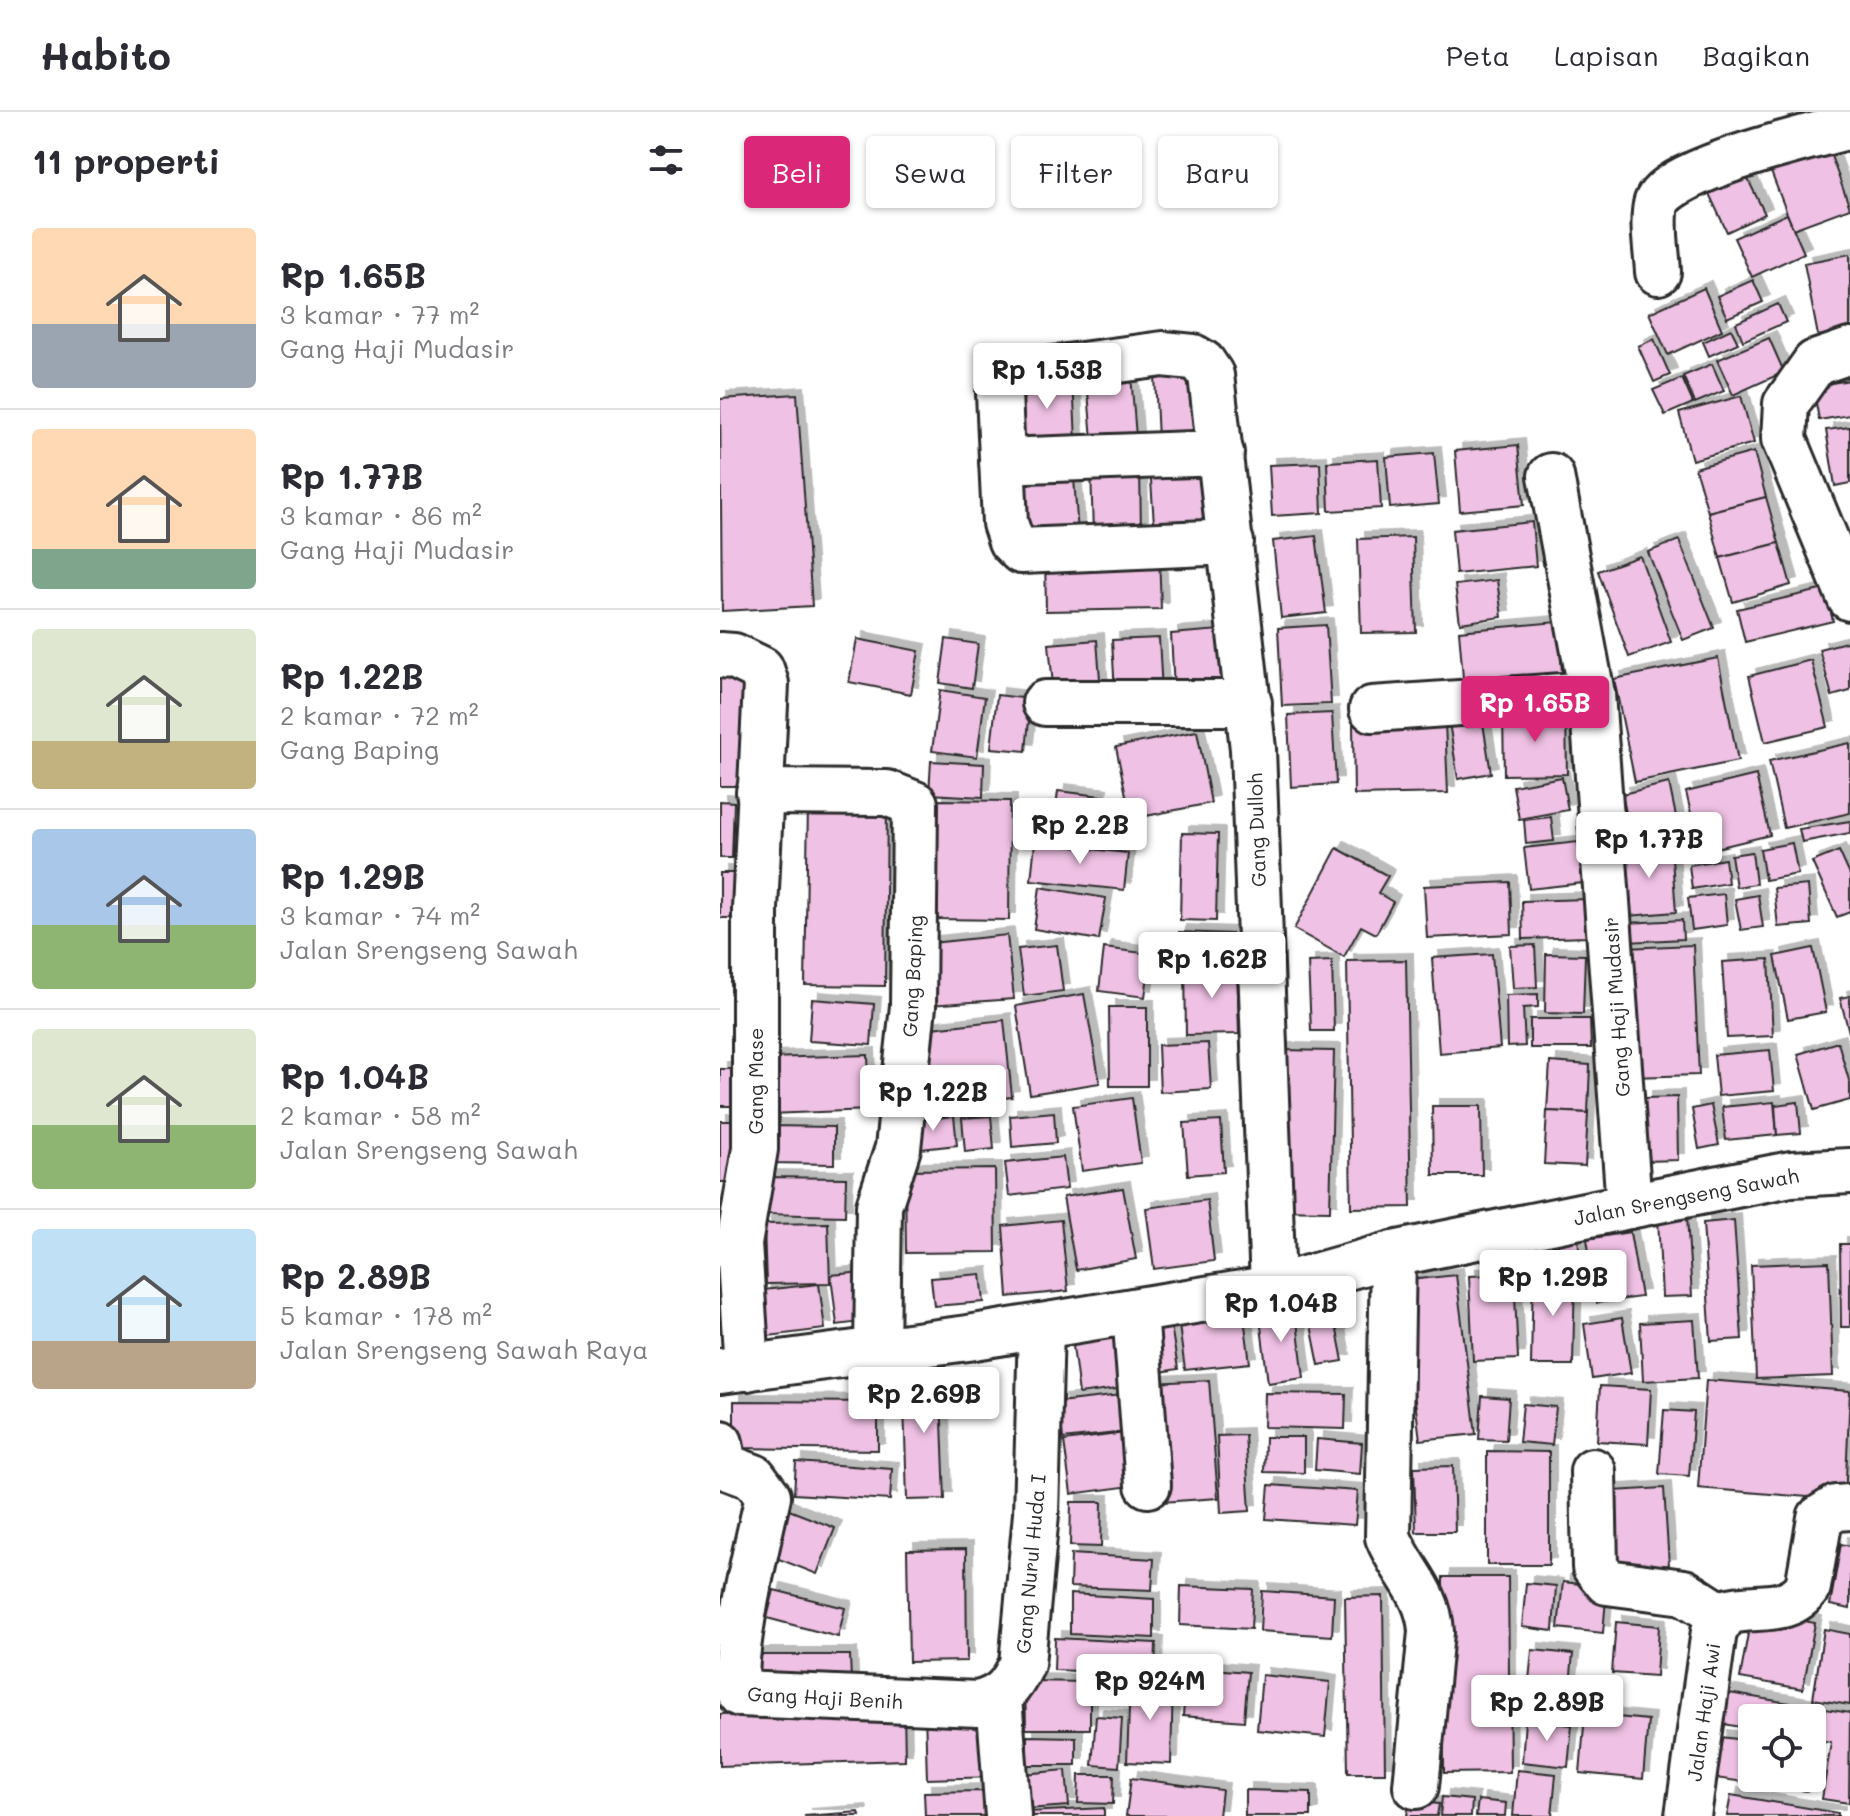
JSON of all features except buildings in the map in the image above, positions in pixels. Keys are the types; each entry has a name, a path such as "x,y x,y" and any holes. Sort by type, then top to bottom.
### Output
{"street":[{"path":"1658,272 1656,203 1671,183 1700,170 1850,126"},
{"path":"1850,351 1815,363 1786,404 1784,439 1850,598"},
{"name":"Gang Dulloh","path":"1002,461 999,393 1004,382 1016,374 1163,354 1193,357 1203,363 1211,375 1249,703 1273,1288"},
{"path":"1221,453 1002,461 1005,523 1011,541 1021,551 1231,542"},
{"name":"Gang Haji Mudasir","path":"1551,476 1592,694 1629,1206"},
{"name":"Gang Mase","path":"720,655 734,656 761,669 766,684 755,909 755,1149 739,1244 734,1369"},
{"path":"1372,709 1592,694"},
{"path":"1045,703 1249,703"},
{"name":"Gang Baping","path":"759,792 887,793 903,796 915,804 913,1006 898,1148 879,1206 877,1351"},
{"name":"Jalan Srengseng Sawah","path":"734,1369 877,1351 1273,1288 1393,1254 1629,1206 1791,1174 1850,1171"},
{"path":"1393,1254 1388,1537 1397,1558 1430,1608 1431,1632 1416,1786"},
{"path":"1135,1311 1148,1485"},
{"name":"Gang Nurul Huda I","path":"999,1698 1012,1685 1022,1664 1036,1514 1041,1326"},
{"name":"Gang Haji Benih","path":"720,1443 724,1466 754,1477 762,1483 768,1496 741,1622 735,1681 740,1694 978,1704 999,1698"},
{"path":"1593,1471 1595,1567 1600,1577 1607,1582 1684,1592 1723,1617"},
{"name":"Jalan Haji Awi","path":"1688,1816 1714,1631 1723,1617 1733,1610 1789,1605 1801,1597 1808,1587 1820,1518 1836,1508 1850,1507"},
{"path":"999,1698 1008,1816"}]}
